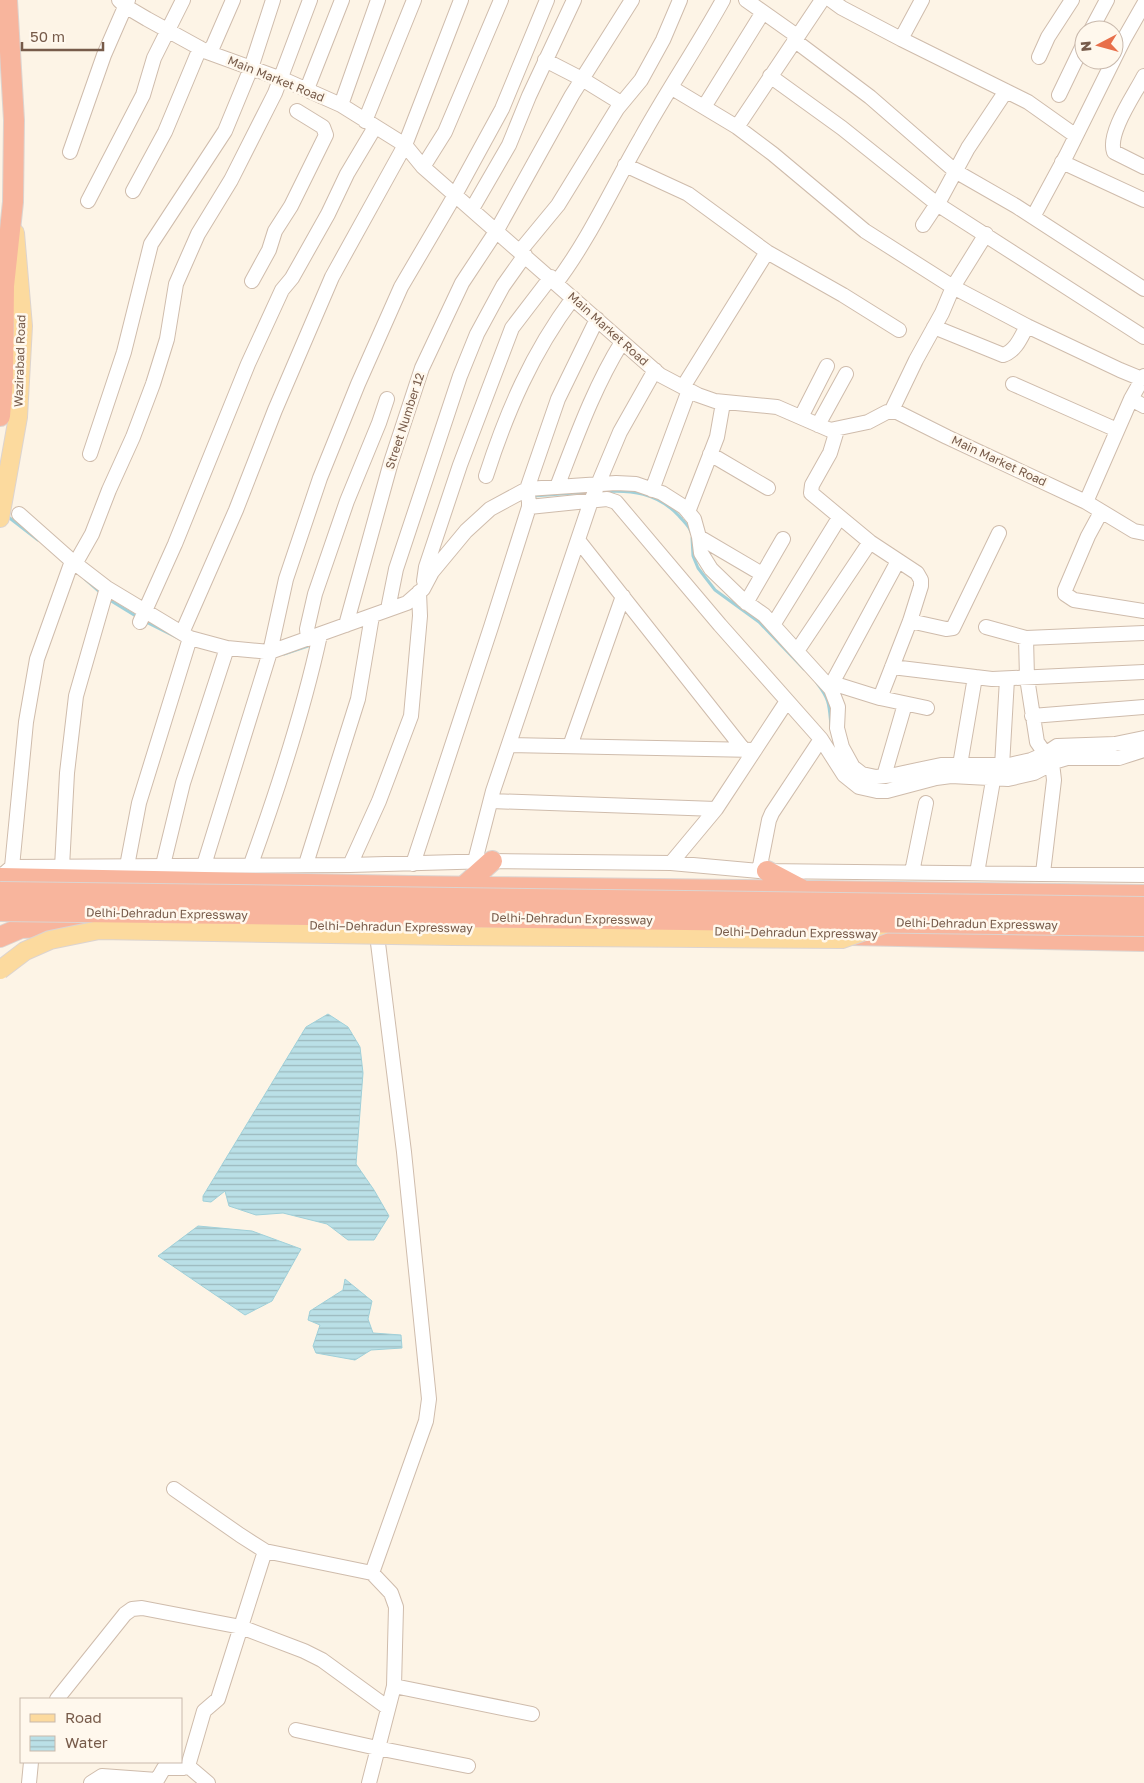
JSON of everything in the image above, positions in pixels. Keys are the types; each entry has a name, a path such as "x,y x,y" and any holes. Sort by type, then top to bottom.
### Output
{"highway":[{"name":"Wazirabad Road","path":"0,416 4,337 4,286 13,202 14,120 7,0"},
{"path":"462,886 483,861"},
{"path":"763,871 804,890"},
{"path":"4,874 172,883 1144,894"},
{"path":"840,934 841,891"},
{"name":"Delhi-Dehradun Expressway","path":"0,892 1144,907"},
{"name":"Delhi-Dehradun Expressway","path":"0,912 1144,926"},
{"name":"Delhi–Dehradun Expressway","path":"0,937 21,928 36,926 191,924 376,928 662,930 1144,941"}],"main road":[{"name":"Wazirabad Road","path":"0,518 18,417 23,326 13,202"},
{"path":"0,970 25,951 50,940 99,930 510,937 842,939 886,923"}],"street":[{"path":"88,202 143,95 154,58 183,0"},
{"path":"133,191 165,132 204,50 213,46 233,0"},
{"path":"90,454 124,352 151,244 225,131 251,68 273,0"},
{"path":"310,0 265,115 244,156 198,234 176,284 166,339 153,384 92,534 71,565 37,659 4,874 62,867 413,864 483,861 671,863 763,871 1144,875"},
{"path":"306,89 342,0"},
{"path":"341,105 378,0"},
{"path":"143,616 175,544 248,364 282,290 292,278 328,214 370,124 414,0"},
{"path":"127,866 139,803 187,639 236,510 275,410 332,277 405,145 460,0"},
{"path":"424,167 445,132 501,0"},
{"path":"204,865 269,655 286,579 320,478 358,384 401,287 456,195 502,108 547,0"},
{"path":"472,210 509,145 545,60 574,0"},
{"name":"Street Number 12","path":"346,625 391,462 422,368 462,283 497,230 582,79 632,0"},
{"path":"388,610 396,569 460,376 477,334 523,253 558,206 621,103 641,80 663,40 680,0"},
{"path":"350,864 378,802 411,716 420,616 420,594 426,567 460,465 512,328 553,280 588,234 625,165 722,0"},
{"path":"746,0 870,97 955,171 1016,206 1144,289"},
{"path":"737,127 822,0"},
{"path":"831,0 842,8 901,39 1028,102 1076,136"},
{"path":"901,39 922,0"},
{"path":"1039,56 1048,37 1072,0"},
{"path":"1097,20 1107,0"},
{"path":"70,152 124,2"},
{"name":"Main Market Road","path":"124,2 168,31 204,50 281,78 341,105 405,145 424,167 660,375 686,389 723,403 777,407 830,430 868,422 892,410 1086,502 1134,531 1144,533"},
{"path":"1033,217 1124,39 1144,4"},
{"path":"704,107 763,12"},
{"path":"545,60 582,79 621,103"},
{"path":"1059,95 1074,64"},
{"path":"770,76 842,128 937,204 1144,337"},
{"path":"1144,76 1115,133 1113,148 1114,152 1144,167"},
{"path":"672,88 737,127 773,154 864,231 953,287 1027,326 1120,370 1143,378 1116,430 1086,502"},
{"path":"922,225 937,204 955,171 1006,91"},
{"path":"252,281 269,250 275,231 291,206 326,135 323,128 297,111"},
{"path":"1062,162 1144,200"},
{"path":"625,165 688,194 767,252 843,295 899,330"},
{"path":"892,410 953,287 986,234"},
{"path":"652,490 686,389 767,252"},
{"path":"486,476 524,378 554,324 573,298"},
{"path":"413,864 491,627 558,399 597,320"},
{"path":"934,327 1003,355 1014,348 1027,326"},
{"path":"557,487 587,410 608,364 622,342"},
{"path":"801,417 828,366"},
{"path":"483,861 490,800 578,540 595,492 620,432 655,370"},
{"path":"818,425 846,374"},
{"path":"1013,384 1116,430"},
{"path":"316,640 307,629 315,594 347,501 387,399"},
{"path":"1131,400 1144,406"},
{"path":"688,512 717,437 723,403"},
{"path":"837,430 830,453 811,489 814,496 870,542 917,573 921,580 910,622 880,698"},
{"path":"710,454 768,488"},
{"path":"528,498 595,492 616,483 636,484 662,493 684,507 694,519 700,537 701,553 711,569 746,603 764,615 831,685 838,707 838,728 842,747 853,767 862,774 876,777 941,765 960,765 996,771 1008,779 1034,773 1049,759 1054,748 1061,745 1115,744 1144,738"},
{"path":"19,514 71,565 105,594 143,616 187,639 226,652 269,655 316,640 346,625 372,619 388,610 407,603 420,594 432,572 466,531 490,509 557,487 595,492 612,500 623,509 787,702 821,739 844,775 859,787 887,791 936,778 996,771"},
{"path":"1101,512 1088,536 1065,590 1066,594 1074,600 1144,610"},
{"path":"773,625 839,518"},
{"path":"910,622 946,630 953,628 999,533"},
{"path":"700,537 762,574"},
{"path":"746,603 784,539"},
{"path":"578,540 749,750"},
{"path":"797,651 870,542"},
{"path":"831,685 898,561"},
{"path":"62,867 67,773 76,696 105,594"},
{"path":"570,746 622,596"},
{"path":"306,864 358,699 372,619"},
{"path":"986,626 1026,638 1144,633"},
{"path":"1026,638 1027,678 1037,742 1049,759 1054,780 1043,873"},
{"path":"251,864 286,762 304,702 316,640"},
{"path":"163,865 183,783 226,652"},
{"path":"892,667 1007,680 1144,672"},
{"path":"960,765 975,677"},
{"path":"977,873 996,771 1007,680"},
{"path":"831,685 927,708"},
{"path":"671,863 716,809 749,750 787,702"},
{"path":"884,776 905,704"},
{"path":"1032,716 1144,707"},
{"path":"763,871 769,820 772,812 821,739"},
{"path":"509,745 749,750"},
{"path":"1049,759 1119,758 1144,750"},
{"path":"490,800 716,809"},
{"path":"912,872 926,802"},
{"path":"372,1573 426,1420 429,1399 404,1152 376,928"},
{"path":"174,1489 265,1551 372,1573 391,1593 396,1607 394,1686 369,1783"},
{"path":"188,1766 204,1711 218,1699 265,1551"},
{"path":"58,1698 125,1614 132,1609 142,1608 241,1627 314,1655 388,1708"},
{"path":"394,1686 532,1714"},
{"path":"296,1730 468,1766"},
{"path":"29,1783 31,1763"},
{"path":"91,1783 102,1776 157,1780 164,1768 183,1768 188,1766"},
{"path":"188,1766 208,1783"}],"water":[{"path":"328,1014 348,1027 360,1047 363,1073 356,1164 389,1216 374,1240 348,1240 327,1224 283,1213 256,1215 229,1206 225,1191 211,1202 203,1201 203,1196 306,1027"},
{"path":"198,1226 252,1231 301,1249 272,1301 245,1315 158,1256"},
{"path":"345,1279 372,1301 368,1319 373,1333 401,1335 402,1348 371,1350 355,1360 316,1353 313,1346 320,1325 308,1320 310,1311 343,1290"}],"waterway":[{"path":"533,496 589,492"},
{"path":"600,492 633,492 653,498 671,508 691,532"},
{"path":"7,516 38,540"},
{"path":"692,538 693,556 698,568 715,590 759,622 804,669"},
{"path":"85,579 101,593"},
{"path":"108,599 139,618"},
{"path":"144,621 178,638"},
{"path":"284,654 314,644"},
{"path":"817,683 828,703 831,726"},
{"path":"874,783 895,782"}]}
